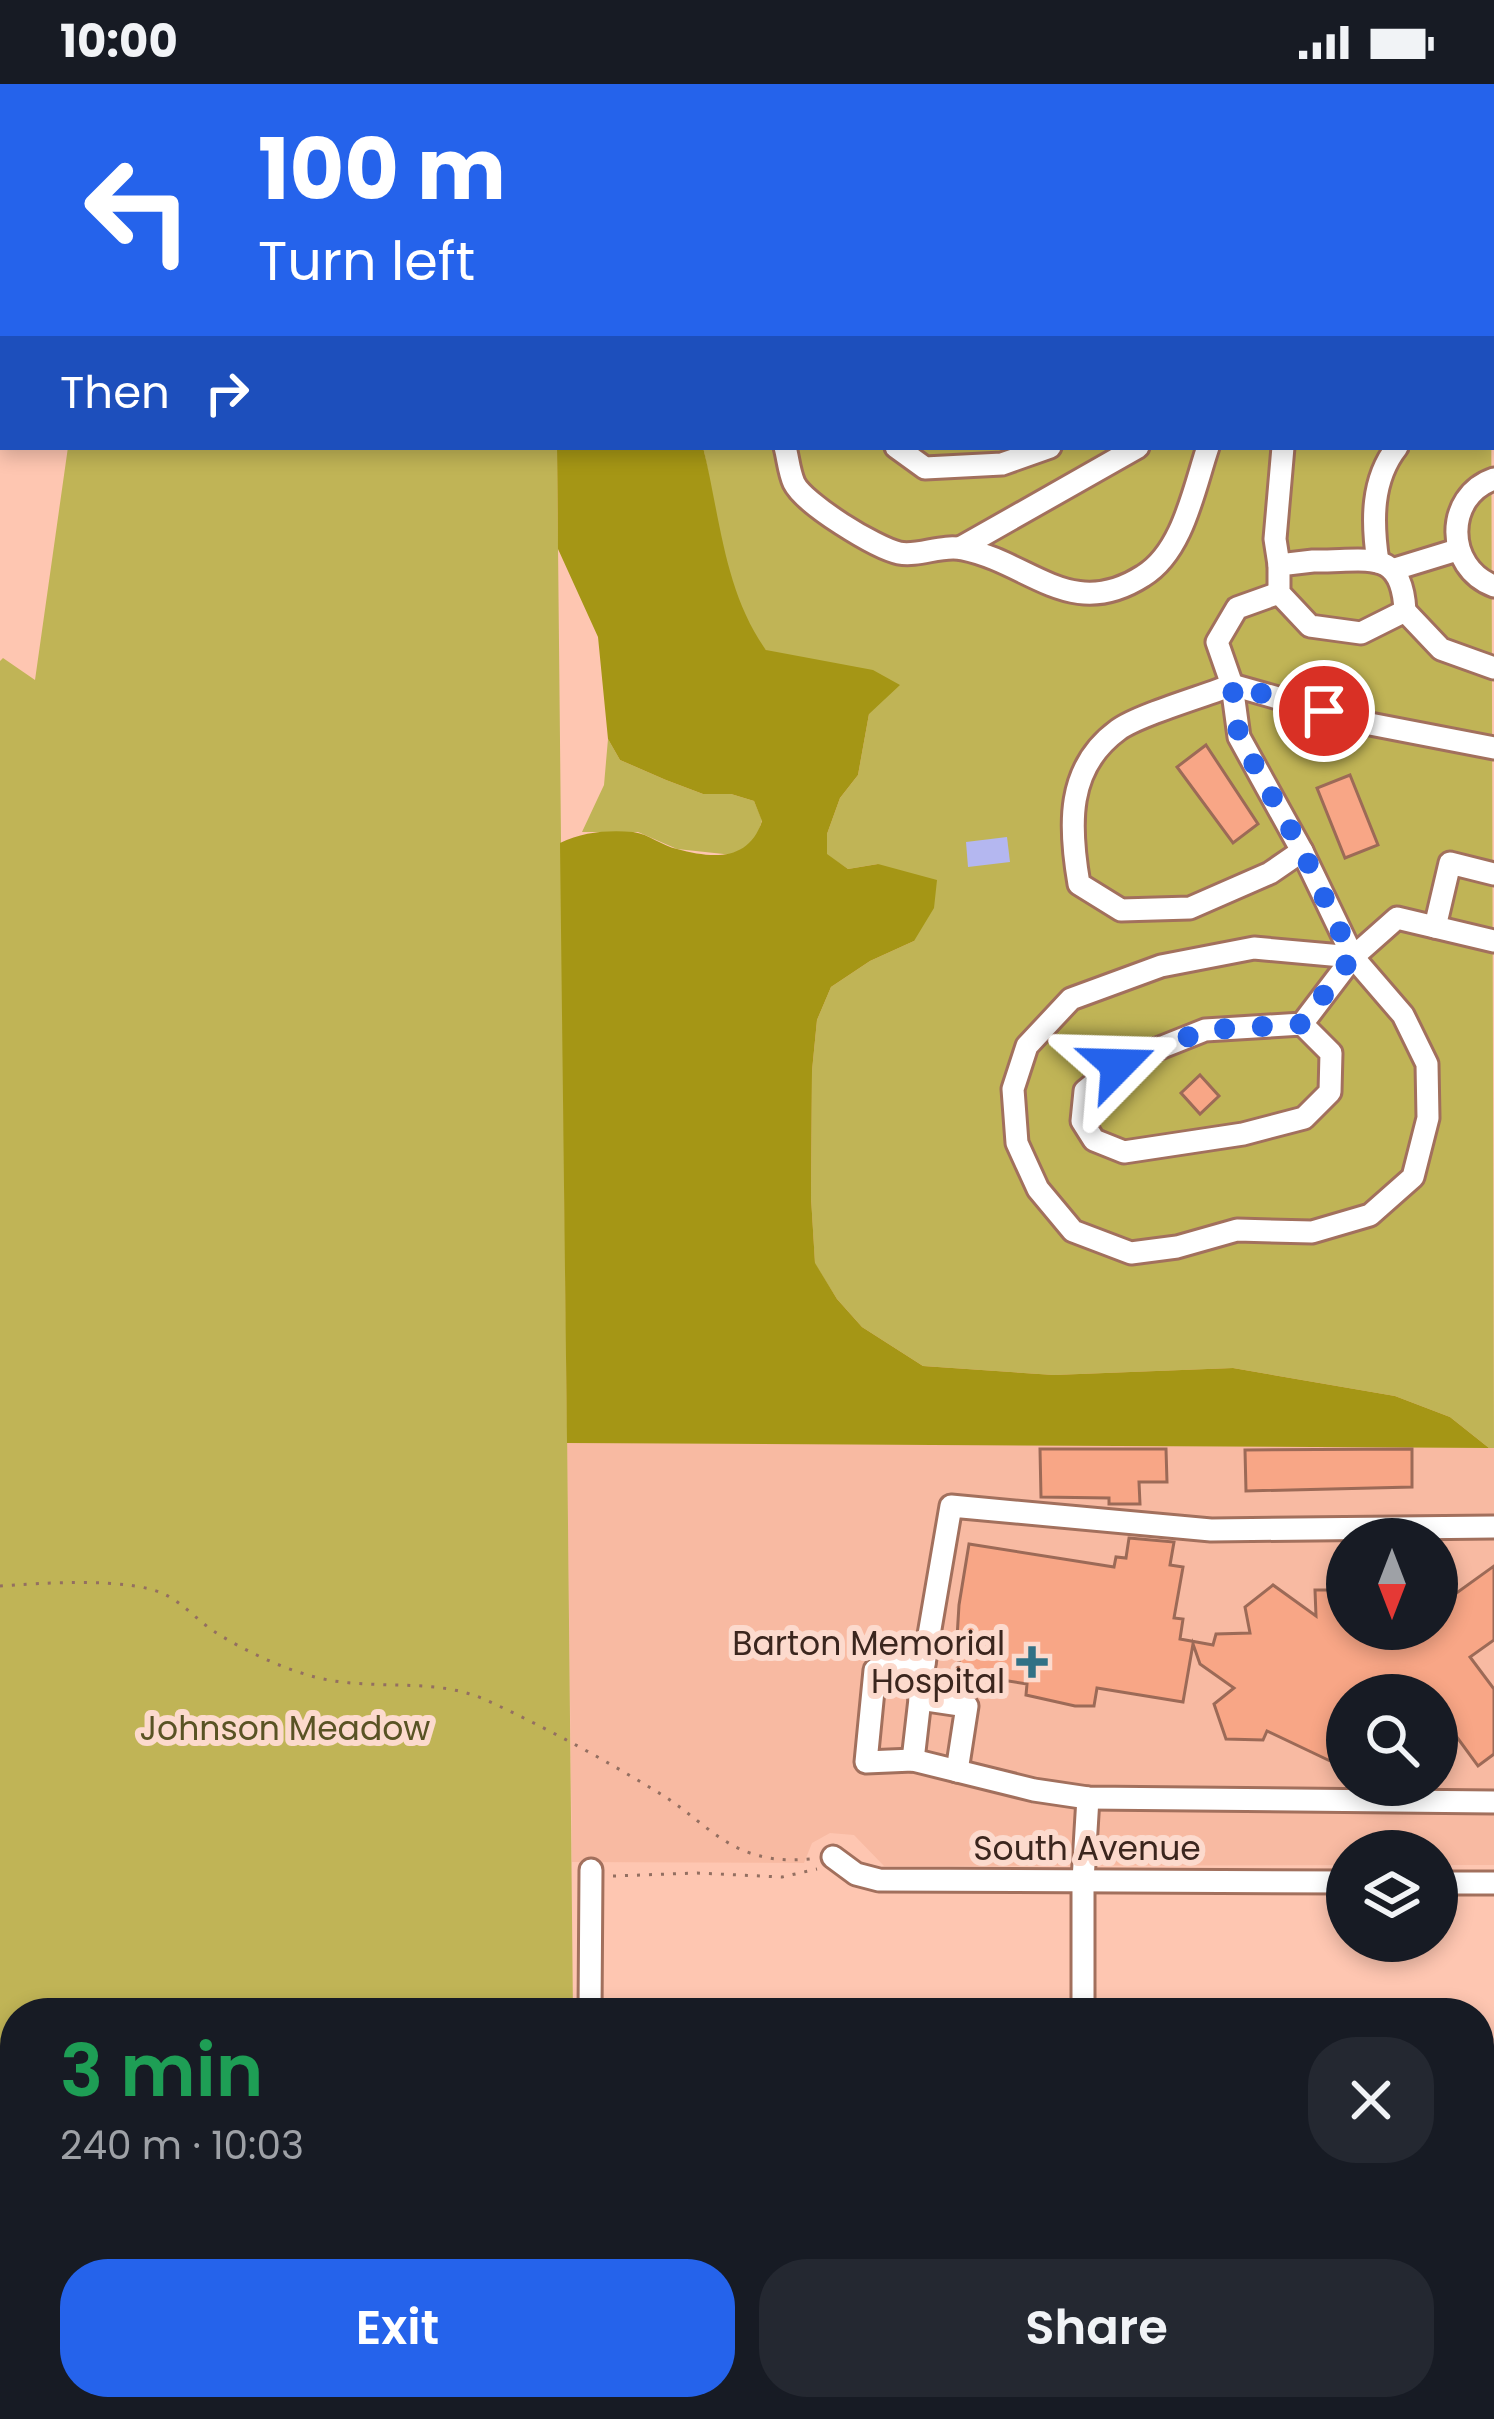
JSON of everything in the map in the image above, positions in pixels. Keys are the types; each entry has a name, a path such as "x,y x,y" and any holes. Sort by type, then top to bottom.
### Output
{"street":[{"path":"785,450 795,486 872,543 903,554 960,548 1133,450"},
{"path":"900,450 925,469 1002,464 1042,450"},
{"path":"960,548 1070,594 1108,591 1146,575 1176,538 1207,450"},
{"path":"1282,450 1276,539 1280,592 1310,626 1361,633 1405,611"},
{"path":"1396,450 1376,490 1374,530 1387,565 1404,584 1405,611 1441,649 1494,668"},
{"path":"1494,479 1465,500 1456,526 1457,550 1479,580 1494,586"},
{"path":"1280,565 1387,565 1457,550"},
{"path":"1280,592 1237,608 1217,642 1232,685 1239,737 1302,850 1352,957 1402,1015 1427,1064 1428,1118 1413,1177 1370,1215 1312,1232 1237,1230 1131,1252 1073,1231 1038,1190 1017,1143 1013,1089 1028,1046 1071,1000 1161,966 1254,948 1352,957"},
{"path":"1302,850 1270,873 1190,908 1121,910 1079,884 1070,833 1079,774 1119,729 1232,685 1370,724 1494,748"},
{"path":"1435,927 1450,863 1494,874"},
{"path":"1302,1024 1331,1053 1330,1092 1304,1118 1243,1134 1124,1152 1094,1141 1082,1121 1085,1091 1118,1065 1205,1030 1302,1024 1352,957 1397,918 1494,941"},
{"path":"913,1760 951,1506 1211,1530 1494,1527"},
{"path":"924,1664 875,1670 866,1762 913,1760 1034,1790 1088,1798 1494,1802"},
{"path":"920,1699 967,1706 957,1771"},
{"path":"1083,1998 1088,1798"},
{"name":"South Avenue","path":"833,1857 856,1874 879,1880 1326,1882"},
{"path":"590,1998 591,1870"},
{"path":"1458,1883 1494,1883"}],"path":[{"path":"0,1586 51,1582 146,1588 166,1595 213,1631 255,1654 315,1677 356,1684 452,1688 483,1699 598,1757 668,1798 741,1850 789,1861 833,1857"},
{"path":"591,1870 616,1877 670,1873 782,1877 813,1872 833,1857"}],"shaded area":[{"path":"557,450 704,450 732,578 766,650 873,670 900,685 869,714 858,775 840,798 827,834 827,854 848,869 878,864 937,880 934,908 914,941 870,961 831,987 817,1020 812,1071 815,1263 862,1327 923,1366 1054,1375 1233,1368 1395,1396 1450,1417 1489,1448 567,1443 560,843 595,833 633,832 691,852 728,854 748,844 762,821 754,801 731,794 703,794 620,760 608,739 598,637 558,549"},
{"name":"Barton Memorial Hospital","path":"567,1443 1494,1448 1494,1865 1458,1865 1458,1830 1326,1830 1326,1865 884,1866 854,1835 830,1833 812,1843 804,1863 572,1862"}],"green space":[{"name":"Johnson Meadow","path":"68,450 557,450 573,1998 0,1998 0,661 3,658 35,680"},
{"path":"704,450 1491,450 1494,1448 1450,1417 1395,1396 1233,1368 1054,1375 923,1366 862,1327 837,1299 815,1264 812,1071 817,1020 831,987 870,961 914,941 878,864 848,869 827,855 827,834 840,798 858,775 869,714 788,667 751,632 731,583"},
{"path":"608,739 620,760 666,780 703,794 731,794 754,801 762,820 756,840 733,855 677,849 638,832 582,832 604,785"}],"water":[{"path":"1007,837 1010,862 968,867 966,842"}],"building":[{"path":"1206,745 1258,824 1233,843 1177,767"},
{"path":"1350,775 1378,845 1345,858 1317,788"},
{"path":"1200,1075 1219,1096 1200,1114 1181,1093"},
{"path":"1040,1449 1166,1449 1167,1482 1139,1482 1140,1504 1109,1504 1109,1498 1041,1497"},
{"path":"1412,1449 1412,1487 1246,1491 1245,1450"},
{"path":"1129,1538 1174,1542 1170,1565 1183,1567 1174,1618 1183,1619 1180,1639 1213,1645 1216,1634 1250,1633 1245,1607 1273,1585 1316,1616 1315,1590 1326,1590 1326,1650 1458,1650 1458,1592 1494,1566 1494,1640 1470,1657 1494,1689 1494,1754 1478,1766 1458,1739 1458,1674 1326,1674 1326,1759 1267,1731 1263,1740 1226,1739 1214,1704 1234,1688 1200,1664 1193,1644 1183,1702 1097,1688 1094,1706 1075,1706 1026,1695 1027,1684 957,1673 963,1639 957,1638 959,1605 969,1544 1114,1567 1116,1557 1126,1558"}],"place":[{"name":"Barton Memorial Hospital","path":"1032,1662"}],"route":[{"path":"1118,1065 1205,1030 1302,1024 1352,957 1302,850 1239,737 1232,685 1324,711"}]}
